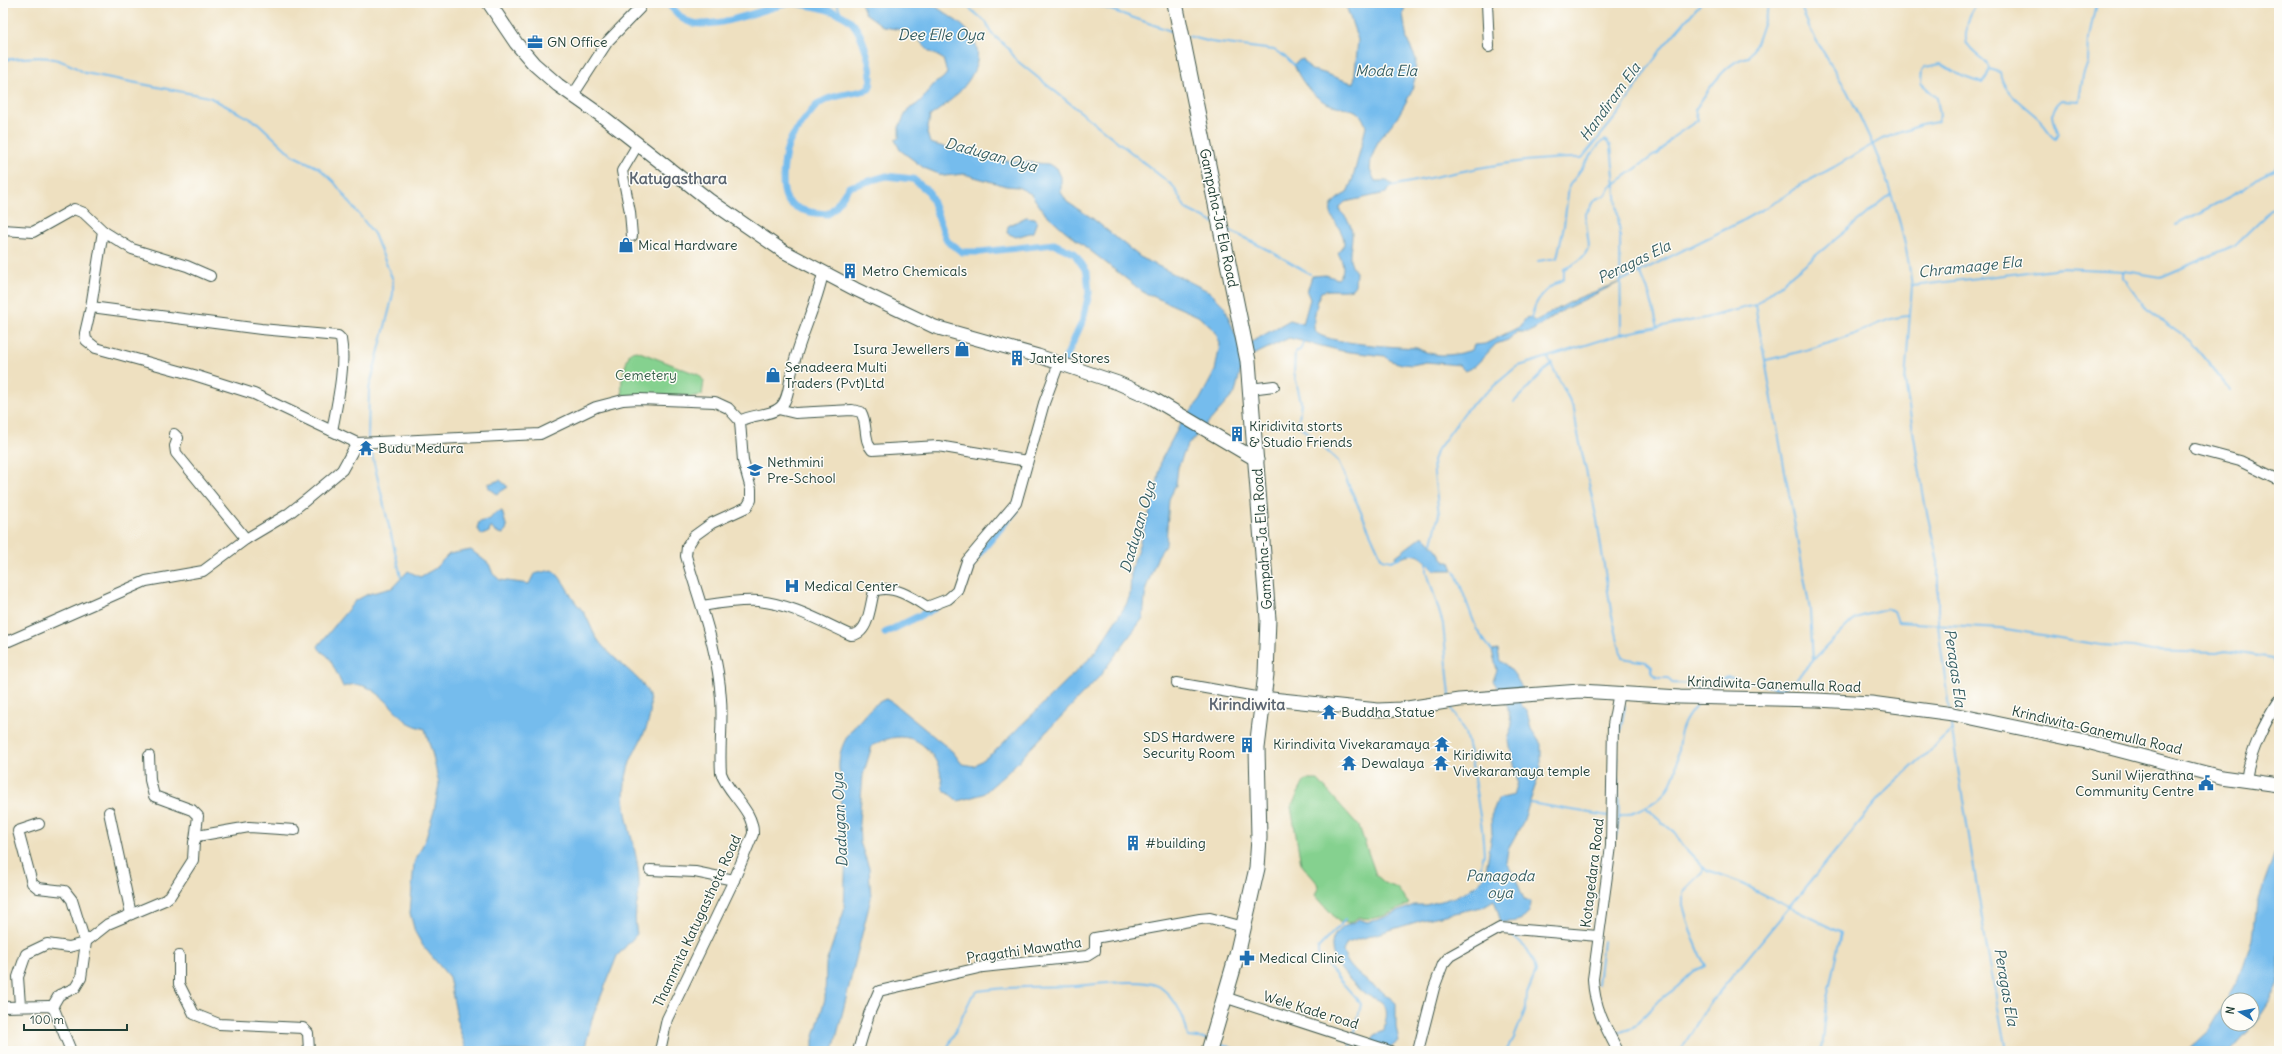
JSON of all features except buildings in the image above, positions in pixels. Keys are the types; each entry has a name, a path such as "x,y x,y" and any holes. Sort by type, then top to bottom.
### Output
{"highway":[{"name":"Gampaha-Ja Ela Road","path":"1175,3 1248,362 1257,460 1268,637 1257,748 1259,838 1256,868 1244,927 1209,1051"}],"main road":[{"path":"489,3 508,32 534,64 709,200 783,251 823,273 934,327 1059,363 1118,383 1152,398 1257,460"},
{"name":"Krindiwita-Ganemulla Road","path":"1262,698 1378,710 1498,697 1580,691 1619,692 1680,697 1817,700 1871,703 1948,713 2091,743 2221,777 2279,784"}],"street":[{"path":"1487,3 1489,47"},
{"path":"573,95 608,41 640,8"},
{"path":"632,236 630,212 622,171 638,144"},
{"path":"3,230 34,232 74,209 84,213 103,232 132,249 187,266 210,276"},
{"path":"103,232 91,307 85,332 86,340 96,348 194,375 254,394 357,443 524,436 540,434 565,421 612,402 649,399 715,402 728,408 740,421 778,409 795,413 852,410 861,412 864,418 868,446 872,450 938,446 1027,461"},
{"path":"778,409 788,393 795,355 815,304 823,273"},
{"path":"91,307 261,329 338,336 342,339 342,363 332,431"},
{"path":"702,606 729,602 757,601 776,604 807,615 851,635 857,635 861,633 865,626 874,591 883,588 905,594 927,607 939,603 957,591 967,561 1010,512 1016,503 1044,403 1059,363"},
{"path":"1250,389 1274,386"},
{"name":"Thammita Katugasthota Road","path":"660,1051 667,1019 734,880 751,842 753,827 748,815 723,780 721,773 721,699 714,650 686,556 687,547 694,536 712,523 747,507 751,500 751,489 743,461 740,421"},
{"path":"174,434 178,438 175,446 176,453 246,539"},
{"path":"3,639 9,641 146,581 203,571 246,539 288,514 342,470 357,443"},
{"path":"2195,449 2240,462 2279,480"},
{"path":"1177,682 1262,698"},
{"name":"Kotagedara Road","path":"1618,1051 1600,1016 1594,997 1593,979 1611,846 1613,725 1619,692"},
{"path":"2246,781 2248,768 2259,740 2279,701"},
{"path":"20,1005 18,977 26,954 48,944 69,947 86,942 108,924 170,896 193,860 198,816 192,810 154,796 150,780 149,756"},
{"path":"109,812 131,914"},
{"path":"39,824 18,831 32,883 38,888 65,891 72,900 86,942 81,978 75,988 59,995 52,1007"},
{"path":"195,840 197,836 209,833 249,827 295,830"},
{"path":"650,870 695,872 734,880"},
{"name":"Pragathi Mawatha","path":"858,1051 879,991 983,967 1087,956 1095,951 1095,938 1200,919 1210,918 1244,927"},
{"path":"1418,1051 1434,988 1446,959 1503,928 1522,931 1598,936"},
{"path":"180,956 179,984 194,1014 219,1024 303,1028 308,1033 309,1051"},
{"name":"Wele Kade road","path":"1224,997 1386,1049"},
{"path":"3,1006 20,1005 52,1007"},
{"path":"52,1007 71,1051"}],"green space":[{"name":"Cemetery","path":"637,351 699,375 704,381 702,395 690,397 623,396 621,386 625,368 630,352"},
{"path":"1305,780 1318,780 1359,826 1376,875 1385,883 1397,888 1409,904 1385,915 1372,918 1359,917 1349,923 1339,922 1315,895 1319,885 1301,864 1291,807"}],"water":[{"name":"Dee Elle Oya","path":"861,3 928,3 952,18 967,30 975,43 977,56 974,70 967,82 957,95 930,116 927,133 930,143 987,159 1048,164 1057,168 1061,177 1061,192 1067,202 1092,218 1140,257 1210,292 1224,306 1241,348 1290,320 1303,324 1310,299 1307,292 1312,276 1326,275 1338,279 1343,270 1338,253 1344,244 1343,236 1332,217 1331,211 1332,205 1337,199 1347,193 1353,178 1366,127 1360,115 1356,112 1329,104 1312,93 1303,82 1294,65 1297,61 1303,59 1311,70 1322,72 1354,83 1358,40 1345,3 1406,3 1403,14 1407,40 1416,59 1415,78 1411,93 1397,118 1379,139 1371,159 1370,170 1375,181 1387,181 1393,185 1386,193 1345,202 1340,207 1340,211 1347,219 1351,228 1352,235 1350,258 1351,265 1356,272 1355,285 1352,289 1329,290 1321,292 1314,317 1315,331 1332,339 1346,342 1417,348 1437,355 1458,354 1472,350 1474,345 1485,344 1519,327 1527,317 1535,321 1578,298 1620,282 1565,309 1530,332 1517,332 1508,340 1496,344 1475,366 1465,371 1459,365 1426,362 1412,365 1402,364 1391,361 1385,356 1342,351 1289,338 1243,360 1235,393 1187,446 1178,467 1176,485 1169,499 1166,544 1158,556 1146,588 1143,618 1099,677 1008,772 983,794 958,801 943,789 938,765 932,755 918,742 910,738 901,737 882,741 872,746 863,775 859,822 860,842 869,868 871,898 833,1051 813,1051 813,1040 825,999 826,963 844,911 846,844 840,823 841,782 839,761 842,747 848,735 870,709 886,699 893,703 953,752 962,764 974,766 994,752 1093,655 1126,605 1130,595 1131,570 1156,492 1161,460 1182,421 1199,401 1215,371 1220,344 1215,331 1198,316 1143,292 1064,230 1044,212 1031,194 1018,187 1006,186 964,174 944,176 924,168 900,150 895,140 899,138 899,127 908,109 919,102 933,85 947,73 943,59 929,51 918,39 902,30 884,27 865,13"},
{"path":"1026,217 1035,218 1037,221 1033,232 1016,237 1007,233 1008,226"},
{"path":"500,480 508,487 497,494 489,488 488,484"},
{"path":"502,511 507,528 503,534 495,532 491,527 489,532 482,535 477,528 479,522 490,519 495,513"},
{"path":"1421,537 1425,537 1437,550 1445,562 1450,562 1453,570 1434,570 1422,558 1413,555 1403,556 1396,559 1396,556"},
{"path":"471,550 489,564 493,574 500,580 529,584 534,574 552,570 556,573 585,614 603,647 641,682 649,696 650,707 647,727 630,763 625,787 626,814 638,866 639,887 635,919 637,934 617,956 592,1019 584,1051 467,1051 459,1028 449,977 423,946 415,932 410,913 414,863 426,838 434,811 439,784 425,729 407,722 385,700 370,689 362,685 343,687 329,658 320,650 318,646 355,601 368,594 392,588 408,571 420,577 434,569 449,554"},
{"name":"Panagoda oya","path":"1498,650 1500,661 1511,670 1523,690 1517,691 1521,705 1527,711 1531,729 1541,744 1541,769 1523,822 1508,849 1506,863 1514,875 1524,899 1531,902 1530,908 1528,913 1522,919 1512,922 1501,922 1494,900 1482,907 1426,919 1347,943 1343,951 1351,967 1365,980 1396,1003 1396,1027 1399,1041 1390,1048 1370,1042 1375,1035 1384,1031 1386,1018 1385,1008 1380,1001 1363,992 1344,973 1334,956 1332,948 1333,939 1340,929 1359,919 1367,922 1378,920 1414,905 1426,905 1455,897 1477,885 1485,876 1492,834 1491,816 1498,799 1514,795 1518,782 1508,737 1512,725 1504,692 1501,692 1493,681 1497,670 1492,651"},
{"path":"2279,842 2279,982 2260,1016 2260,992 2231,992 2242,973 2253,939 2257,902"},
{"path":"2220,1011 2220,1032 2247,1032 2230,1051 2186,1051 2209,1030"}],"waterway":[{"path":"668,3 683,19 693,23 706,24 735,19 789,3"},
{"path":"795,3 823,8 848,19 853,24 863,41 871,73 871,82 869,89 823,101 817,105 803,122 788,145 786,153 783,172 786,198 794,206 803,210 828,214 836,206 849,187 886,176 913,179 929,192 947,241 962,252 980,252 1054,244 1074,253 1087,272 1089,293 1083,320 1062,366"},
{"path":"836,3 843,16"},
{"path":"963,3 986,22 991,33 1009,49 1016,60 1173,186 1186,209 1214,223"},
{"path":"1085,3 1094,4 1174,32"},
{"name":"Handiram Ela","path":"1392,186 1510,163 1558,158 1582,158 1619,113 1662,48 1701,3"},
{"name":"Peragas Ela","path":"1531,319 1535,305 1542,294 1564,279 1564,269 1576,263 1588,250 1589,245 1585,215 1596,199 1606,195 1609,188 1653,156 1658,154 1673,137 1698,120 1695,110 1718,78 1733,64 1741,59 1749,57 1756,44 1770,3"},
{"name":"Chramaage Ela","path":"1800,3 1809,26 1859,114 1880,162 1903,235 1912,286 2062,268 2124,271 2124,278 2147,310 2190,341 2230,390"},
{"name":"Peragas Ela","path":"1619,282 1742,221 1779,200 1797,187 1882,139 1921,125 1937,122 1940,116 1937,98 1921,83 1922,70 1925,67 1941,64 1957,74 1982,83 1987,76 1989,70 1988,65 1971,49 1967,44 1966,39 1968,22 1978,3"},
{"path":"1989,69 2000,72 2005,87 2010,93 2040,120 2049,133 2056,139 2059,134 2053,116 2055,108 2062,100 2079,101 2083,76 2088,62 2089,37 2096,3"},
{"path":"1188,36 1211,42 1274,50 1287,58 1294,65"},
{"path":"3,60 36,57 54,59 64,62 85,73 209,97 258,123 292,155 319,168 334,182 374,234 393,280 393,294 369,389 368,439"},
{"path":"1538,261 1557,258 1564,225 1569,186 1600,143 1605,140 1611,146 1620,235 1621,334"},
{"path":"2176,225 2244,189 2262,175 2274,170 2279,163"},
{"path":"1432,543 1439,514 1433,461 1436,452 1467,409 1516,367 1621,334 1705,318 1755,305 1891,194"},
{"path":"2124,271 2161,277 2235,245 2279,202"},
{"path":"1227,229 1272,252 1310,274"},
{"path":"1640,272 1650,296 1658,327"},
{"name":"Peragas Ela","path":"1912,286 1905,382 1925,504 1938,562 1938,625 1949,709"},
{"path":"1548,358 1574,409 1577,430 1597,520 1611,611 1622,658 1646,662 1652,667 1652,672 1657,678 1668,678 1672,683 1689,684 1699,691 1707,688 1712,681 1729,677 1780,689 1792,683 1813,661 1810,610 1755,305"},
{"path":"1766,360 1829,343 1886,320 1910,316"},
{"path":"1304,342 1300,350 1295,352 1294,372 1301,402 1299,420 1302,428 1338,461 1382,559 1391,561 1401,557"},
{"path":"1514,402 1552,363"},
{"path":"370,446 401,577"},
{"path":"968,572 973,561 1015,511"},
{"path":"1427,563 1427,572 1443,624 1450,696"},
{"path":"1455,571 1477,630 1492,651"},
{"path":"885,633 935,608"},
{"path":"1813,660 1855,618 1888,609 1894,611 1898,622 2000,628 2101,645 2133,647 2151,651 2216,653 2226,651 2272,658 2279,667"},
{"path":"1619,817 1640,810 1658,799 1665,792 1675,774 1681,730 1698,703"},
{"path":"1618,742 1625,706"},
{"path":"1451,707 1465,733 1470,753 1482,829 1484,854 1479,874"},
{"name":"Peragas Ela","path":"1950,719 1986,943 2006,1051"},
{"path":"1680,1051 1707,1007 1852,831 1888,789 1951,731"},
{"path":"1616,839 1619,817 1617,752"},
{"path":"1530,803 1608,816"},
{"path":"1646,807 1675,833 1685,848 1707,871 1743,884 1841,933 1826,1002 1821,1051"},
{"path":"1614,1034 1633,1028 1656,1003 1677,987 1694,971 1705,966 1690,930 1683,905 1683,892 1701,874 1704,868"},
{"path":"1345,920 1318,948 1318,955 1361,1004 1354,1036"},
{"path":"1506,1051 1514,1038 1526,1008 1527,994 1536,972 1534,962 1527,949 1509,933"},
{"path":"1598,984 1603,941"},
{"path":"946,1051 972,996 978,991 1013,987 1072,986 1118,982 1143,982 1160,987 1171,997 1179,1009 1185,1023 1188,1037 1206,1039"},
{"path":"1616,1036 1626,1051"},
{"path":"1350,1051 1352,1042"},
{"path":"1220,1043 1239,1051"}],"place":[{"name":"GN Office","path":"535,42"},
{"name":"Mical Hardware","path":"626,245"},
{"name":"Metro Chemicals","path":"850,271"},
{"name":"Isura Jewellers","path":"962,349"},
{"name":"Jantel Stores","path":"1017,358"},
{"name":"Senadeera Multi Traders (Pvt)Ltd","path":"773,375"},
{"name":"Kiridivita storts & Studio Friends","path":"1237,434"},
{"name":"Budu Medura","path":"366,448"},
{"name":"Nethmini Pre-School","path":"755,470"},
{"name":"Medical Center","path":"792,586"},
{"name":"Buddha Statue","path":"1329,712"},
{"name":"Kirindivita Vivekaramaya","path":"1442,744"},
{"name":"SDS Hardwere Security Room","path":"1247,745"},
{"name":"Dewalaya","path":"1349,763"},
{"name":"Kiridiwita Vivekaramaya temple","path":"1441,763"},
{"name":"Sunil Wijerathna Community Centre","path":"2206,783"},
{"name":"#building","path":"1133,843"},
{"name":"Medical Clinic","path":"1247,958"}],"district":[{"name":"Katugasthara","path":"678,178"},
{"name":"Kirindiwita","path":"1247,704"}],"water label":[{"name":"Moda Ela","path":"1386,71"},
{"name":"Dadugan Oya","path":"991,155"},
{"name":"Dadugan Oya","path":"1138,527"},
{"name":"Dadugan Oya","path":"840,820"}]}
